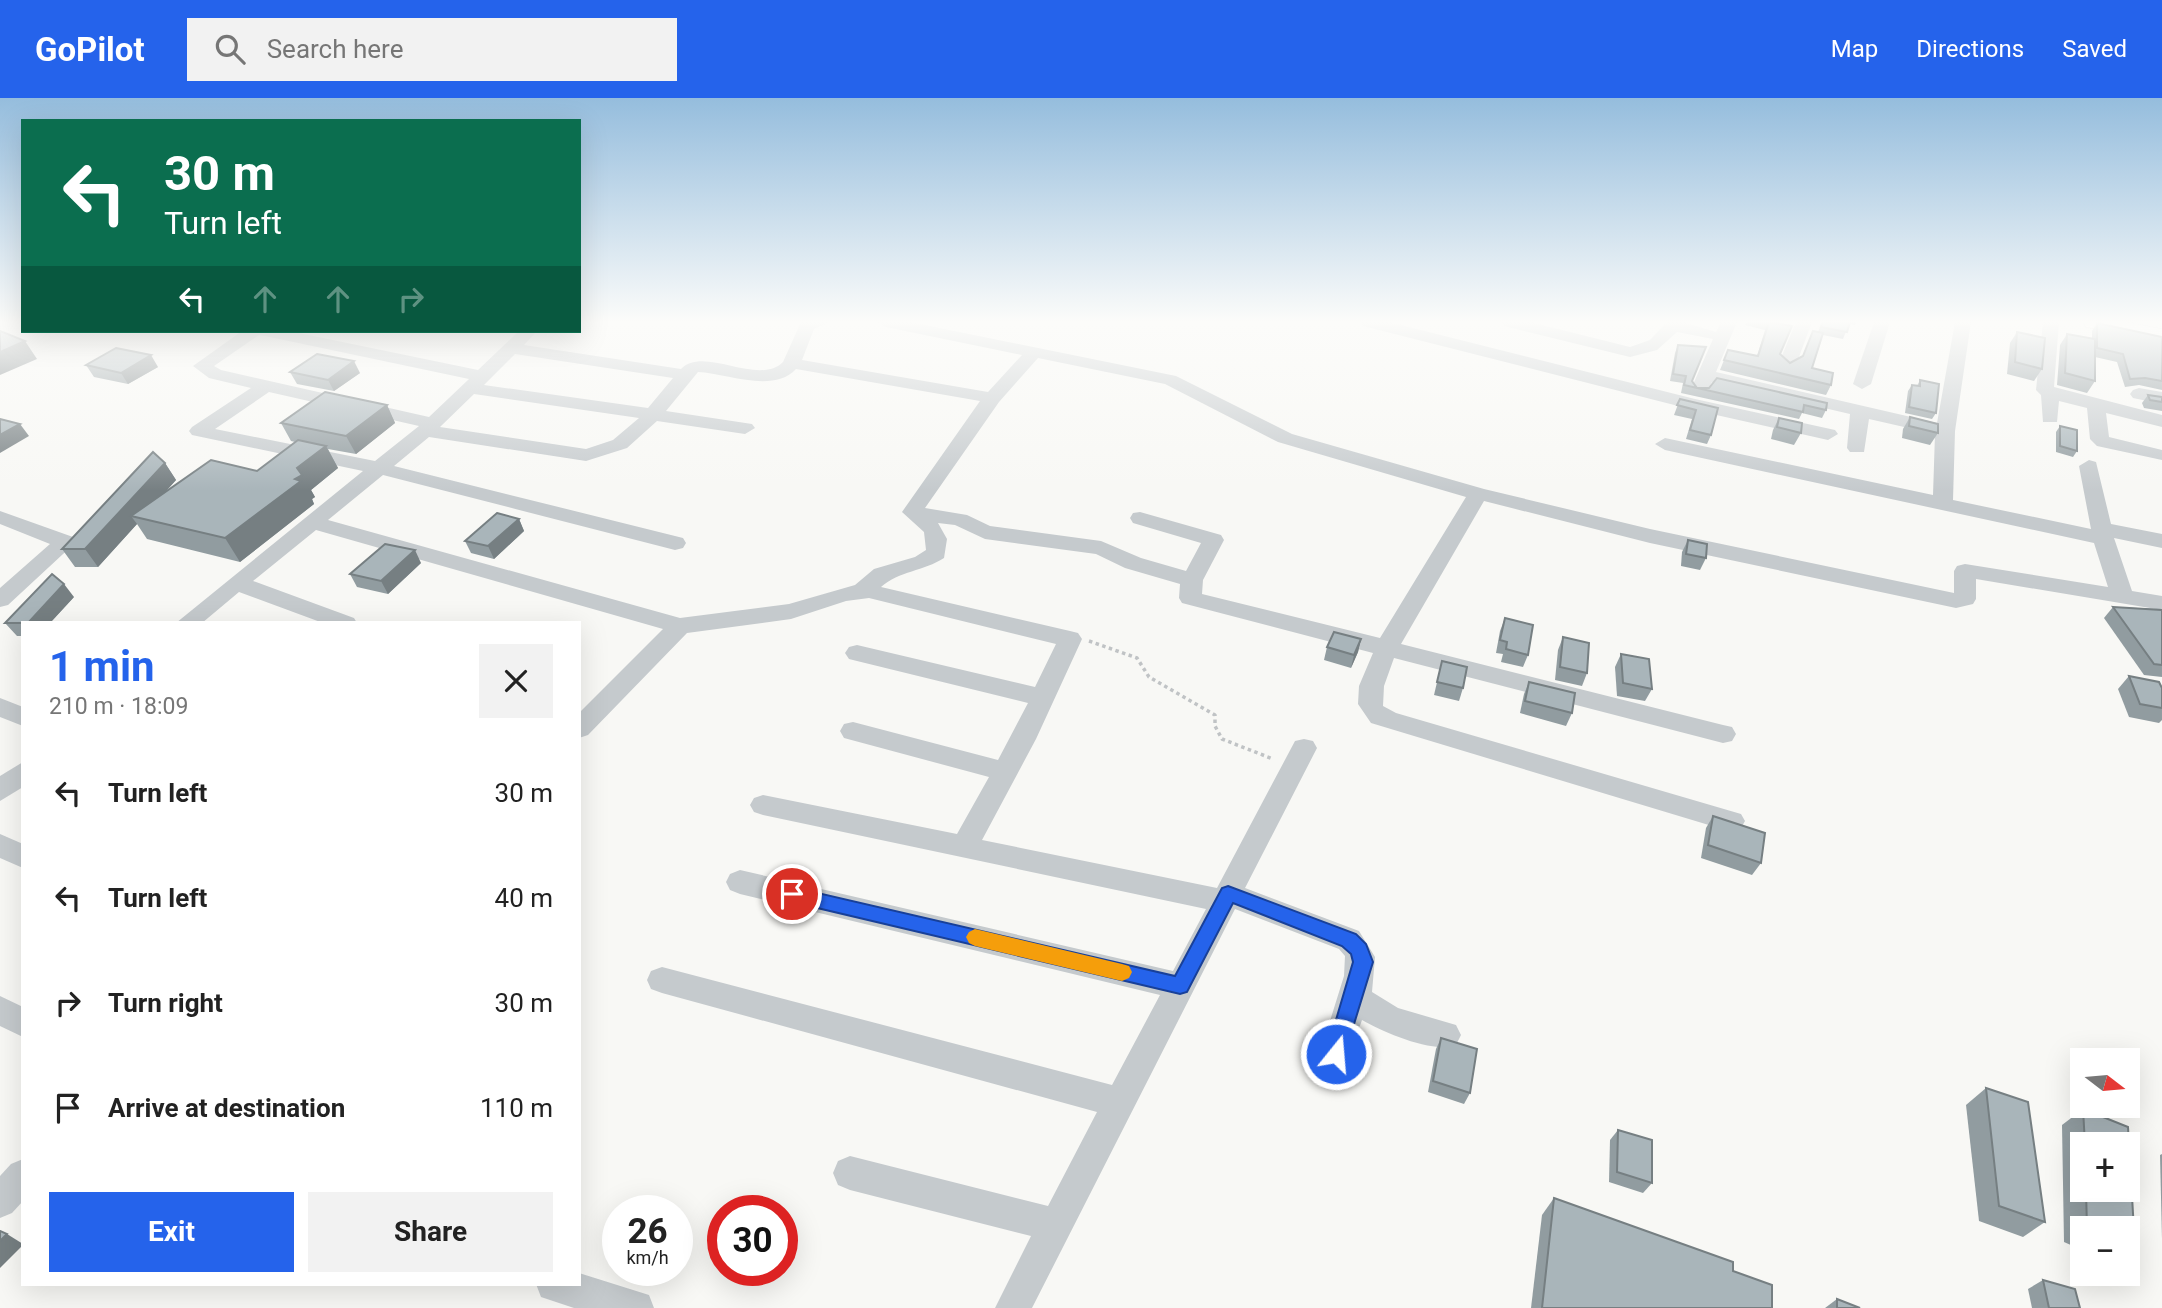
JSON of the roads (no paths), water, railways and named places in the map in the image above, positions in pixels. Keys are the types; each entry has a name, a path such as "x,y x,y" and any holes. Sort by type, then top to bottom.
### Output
{"street":[{"path":"236,378 429,427 586,455 611,452 652,415 683,378"},
{"path":"461,378 652,415 746,428"},
{"path":"190,621 429,427 479,378"},
{"path":"880,378 992,398"},
{"path":"912,512 992,398 1010,378"},
{"path":"1163,378 1285,438 1478,494 1664,538 1956,601 1965,600 1965,571 1969,571 2162,603"},
{"path":"1593,378 1828,433"},
{"path":"1694,404 1705,378"},
{"path":"1721,378 1945,431"},
{"path":"1862,384 1864,378"},
{"path":"1943,506 1945,431 1954,378"},
{"path":"2046,378 2045,390 2050,393 2162,421"},
{"path":"267,385 199,431 379,468 675,543"},
{"path":"2050,393 2050,418"},
{"path":"2139,394 2162,398"},
{"path":"2096,405 2100,439 2160,455"},
{"path":"1857,448 1860,411"},
{"path":"1665,444 1943,506 2102,534 2162,541"},
{"path":"2089,466 2102,534 2123,597"},
{"path":"1478,494 1387,646 1369,697 1372,710 1378,717 1732,821"},
{"path":"912,512 960,520 985,532 1101,548 1133,563 1192,580"},
{"path":"313,522 680,626 791,611 862,591 882,574 923,562 936,553 939,542 935,530 912,512"},
{"path":"1140,518 1213,540 1192,580 1189,597 1723,734"},
{"path":"0,600 65,542 4,523"},
{"path":"238,584 340,621"},
{"path":"862,591 1070,639 1043,698 964,847"},
{"path":"581,727 680,626"},
{"path":"857,653 1043,698"},
{"path":"0,707 21,716"},
{"path":"853,731 1005,772"},
{"path":"1013,1308 1299,757"},
{"path":"0,791 21,774"},
{"path":"763,805 1226,897 1349,940 1360,949 1363,962 1336,1054"},
{"path":"0,845 21,856"},
{"path":"740,882 1180,986"},
{"path":"663,980 1120,1103"},
{"path":"1355,991 1360,1001 1371,1011 1445,1035"},
{"path":"0,1010 21,1022"},
{"path":"850,1173 1056,1225"},
{"path":"561,1286 636,1308"}]}
